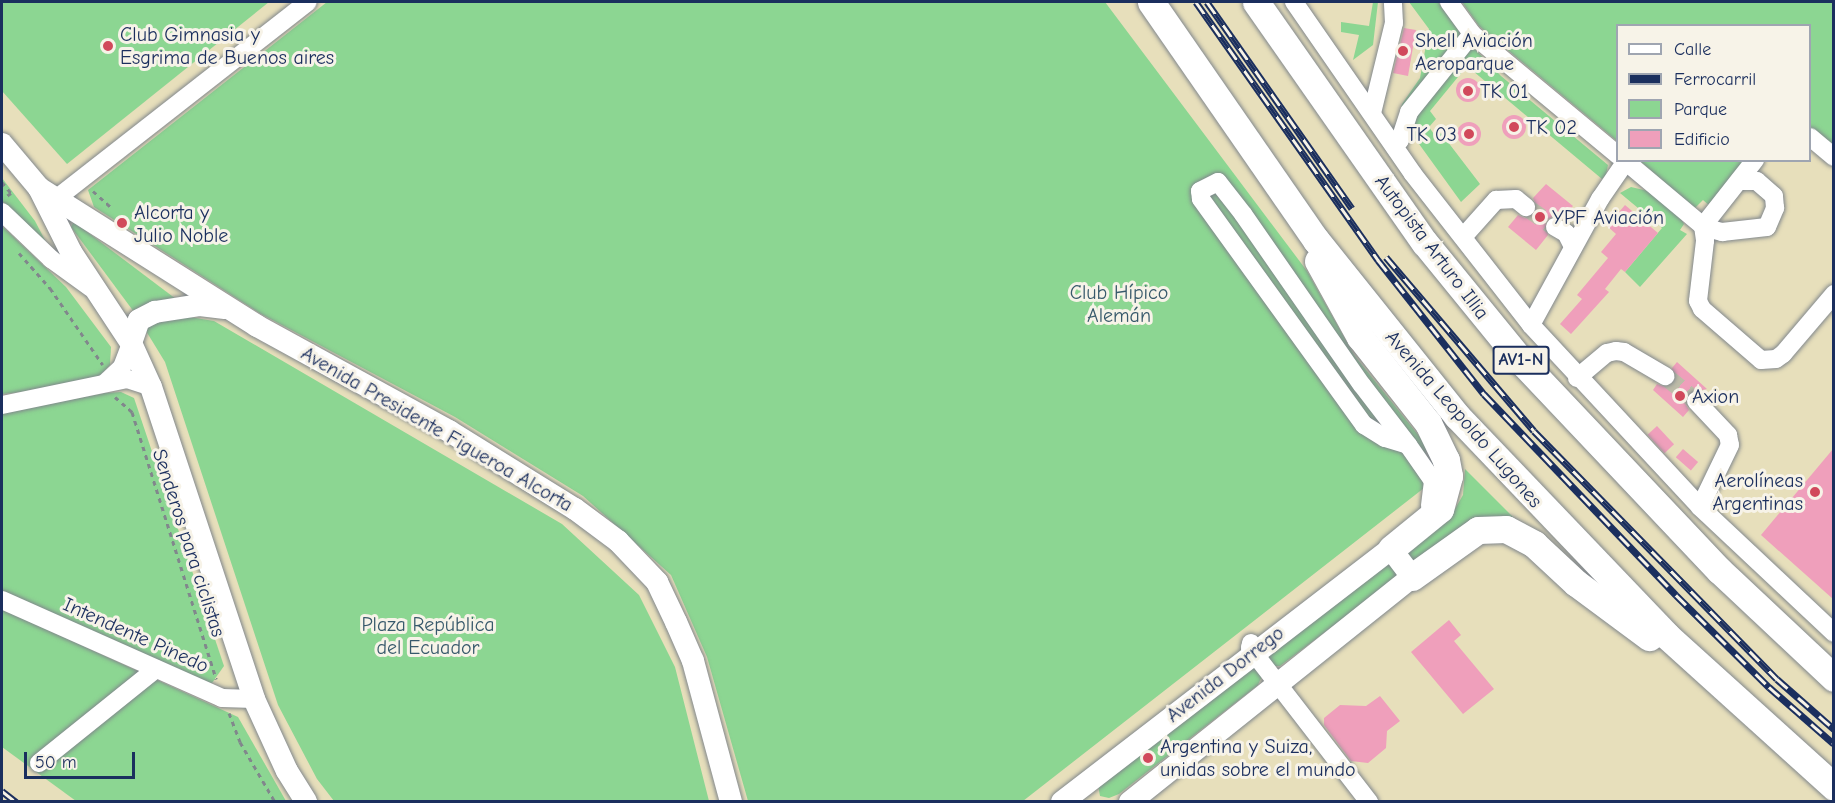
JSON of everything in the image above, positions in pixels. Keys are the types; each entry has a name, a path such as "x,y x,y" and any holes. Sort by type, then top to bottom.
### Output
{"highway":[{"name":"Avenida Leopoldo Lugones","path":"1151,2 1362,299 1457,416 1597,566 1740,704 1833,787"},
{"name":"Autopista Arturo Illia","path":"1256,2 1425,243 1516,355 1720,571 1833,678"},
{"path":"1283,189 1335,296 1370,353 1428,423 1446,460 1449,476 1440,509 1391,549"},
{"path":"1412,577 1478,530 1506,529 1534,544 1576,583 1740,704"}],"main road":[{"name":"Avenida Presidente Figueroa Alcorta","path":"2,144 48,193 229,309 449,431 576,509 618,541 657,582 693,661 730,801"},
{"name":"Avenida Presidente Figueroa Alcorta","path":"48,193 95,291 130,343 151,387 254,699 287,771 306,801"},
{"path":"130,343 139,320 155,312 200,305 229,309"},
{"path":"1391,549 1412,577"},
{"name":"Avenida Dorrego","path":"1077,797 1252,652 1391,549"},
{"name":"Avenida Dorrego","path":"1130,801 1277,681 1412,577"}],"street":[{"path":"48,193 308,2"},
{"path":"1294,2 1394,146 1531,326 1577,378 1700,507 1833,633"},
{"path":"1372,113 1394,23 1393,2"},
{"path":"1449,2 1472,34 1616,154"},
{"path":"1394,146 1400,140 1409,112 1472,34"},
{"path":"1811,138 1833,158"},
{"path":"1531,326 1620,162"},
{"path":"1626,162 1703,226 1722,232 1767,227 1775,208 1774,196 1757,182 1739,181"},
{"path":"1753,162 1703,226 1698,301 1702,309 1761,360 1776,359 1783,354 1833,294"},
{"path":"1369,801 1252,652 1252,642 1412,525 1432,504 1433,481 1408,445 1222,185 1215,182 1200,191 1201,199 1213,217 1364,425 1384,438 1408,445"},
{"path":"1462,237 1496,200 1516,198 1526,207"},
{"path":"2,212 51,259 95,291"},
{"path":"1555,227 1566,233 1573,247"},
{"path":"105,383 122,367 130,343"},
{"path":"1577,378 1607,353 1616,351 1624,352 1665,376"},
{"path":"2,405 128,379 151,387"},
{"path":"1696,402 1728,435 1730,446 1700,507"},
{"name":"Intendente Pinedo","path":"2,600 222,698 254,699"},
{"path":"39,763 156,669"}],"path":[{"path":"2,182 13,193 2,199"},
{"path":"14,248 50,288 104,363 101,372 105,383"},
{"name":"Senderos para ciclistas","path":"105,383 109,391 132,412 222,698 240,742 275,801"}],"green space":[{"name":"Club Gimnasia y Esgrima de Buenos aires","path":"2,2 269,2 67,164 2,91"},
{"name":"Club Hípico Alemán","path":"327,2 1105,2 1307,271 1354,355 1427,446 1425,456 1433,481 1023,801 748,801 707,657 671,575 583,496 455,417 261,314 94,207 88,190"},
{"path":"1373,2 1378,2 1373,45 1353,60 1359,35 1341,32 1341,22 1369,26"},
{"path":"1409,2 1438,2 1464,38 1501,76 1608,165 1606,175 1602,179 1467,66 1430,111 1436,119 1429,127 1436,137 1441,133 1480,184 1461,202 1414,137 1397,125 1402,104 1420,78 1429,29"},
{"path":"1462,2 1833,2 1833,150 1811,131 1811,24 1616,24 1616,140 1479,26"},
{"path":"1641,162 1748,162 1711,207 1703,200 1695,208"},
{"path":"2,178 35,221 48,246 2,201"},
{"path":"1631,187 1648,191 1680,217 1684,224 1680,230 1687,234 1640,287 1625,272 1662,228 1620,193"},
{"path":"73,223 176,299 134,312 71,227"},
{"path":"2,226 66,287 111,347 110,365 91,385 2,394"},
{"name":"Plaza República del Ecuador","path":"172,314 214,321 562,524 639,595 675,667 709,801 334,801 317,779 278,705 165,362 143,326"},
{"path":"121,392 134,398 224,666 212,683 199,682 2,592 2,413"},
{"path":"1465,469 1522,526 1446,541 1280,666 1274,666 1267,656 1269,649 1448,521 1463,495"},
{"path":"2,609 238,717 286,801 76,801 2,747"},
{"path":"1251,663 1262,676 1258,685 1119,794 1109,798 1100,796 1098,785"}],"building":[{"name":"Shell Aviación Aeroparque","path":"1404,28 1416,30 1408,76 1393,73"},
{"name":"TK 01","path":"1468,78 1476,82 1480,90 1476,98 1468,102 1460,98 1456,90 1460,82"},
{"name":"TK 02","path":"1514,115 1523,118 1526,127 1523,136 1514,139 1505,136 1502,127 1505,118"},
{"name":"TK 03","path":"1469,122 1474,123 1480,129 1480,139 1474,145 1469,146 1464,145 1458,139 1457,134 1458,129 1464,123"},
{"name":"YPF Aviación","path":"1546,184 1573,206 1563,218 1554,216 1545,221 1548,235 1536,250 1508,227 1518,215 1525,218 1534,214 1537,208 1533,198"},
{"path":"1625,205 1658,233 1625,272 1621,269 1605,289 1609,292 1571,334 1560,324 1582,299 1577,295 1608,258 1601,252 1616,234 1607,226"},
{"name":"Axion","path":"1677,362 1707,389 1688,393 1685,403 1689,410 1683,417 1653,390 1657,384 1666,387 1674,382 1672,368"},
{"path":"1657,426 1674,444 1665,453 1647,435"},
{"path":"1683,449 1698,462 1691,470 1676,457"},
{"name":"Aerolíneas Argentinas","path":"1833,449 1833,599 1761,535"},
{"path":"1449,620 1461,635 1454,641 1494,689 1463,714 1411,652"},
{"path":"1380,696 1400,721 1387,731 1386,748 1368,763 1351,761 1324,725 1324,718 1340,705 1366,706"}],"tunnel":[{"path":"1526,207 1555,227"},
{"path":"1665,376 1696,401"}],"railway":[{"path":"1196,2 1378,260 1484,394 1676,595 1769,687 1834,744"},
{"path":"1207,2 1352,208"},
{"path":"1386,257 1534,431 1777,679 1834,729"},
{"path":"2,791 16,802"}],"place":[{"name":"Club Gimnasia y Esgrima de Buenos aires","path":"108,46"},
{"name":"Shell Aviación Aeroparque","path":"1403,51"},
{"name":"TK 01","path":"1468,91"},
{"name":"TK 02","path":"1514,127"},
{"name":"TK 03","path":"1469,134"},
{"name":"YPF Aviación","path":"1540,217"},
{"name":"Alcorta y Julio Noble","path":"122,223"},
{"name":"Axion","path":"1680,396"},
{"name":"Aerolíneas Argentinas","path":"1815,492"},
{"name":"Argentina y Suiza, unidas sobre el mundo","path":"1148,758"}]}
